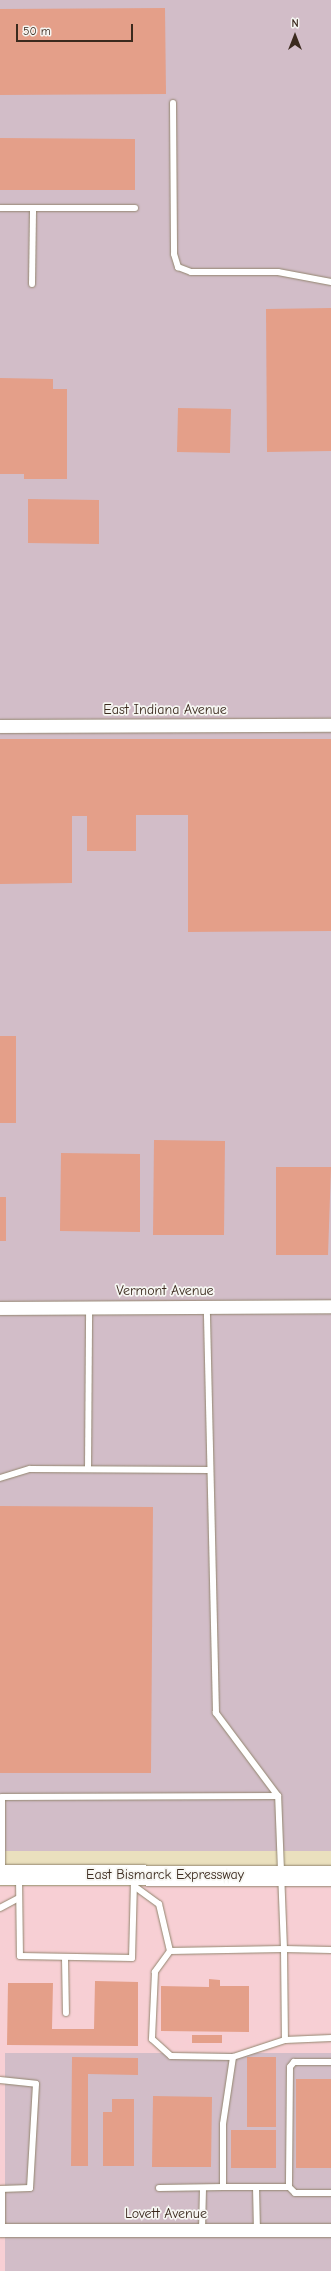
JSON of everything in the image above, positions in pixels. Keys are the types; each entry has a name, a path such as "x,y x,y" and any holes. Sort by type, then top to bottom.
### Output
{"main road":[{"name":"East Bismarck Expressway","path":"7,1875 134,1881 280,1876 331,1876"}],"street":[{"name":"East Indiana Avenue","path":"0,726 331,725"},
{"name":"Vermont Avenue","path":"0,1308 331,1306"},
{"name":"Lovett Avenue","path":"1,2230 331,2230"}],"lane":[{"path":"173,103 174,254 178,267 191,272 278,272 331,282"},
{"path":"0,208 135,208"},
{"path":"32,284 33,208"},
{"path":"207,1306 216,1713 278,1796 284,1949 285,2040"},
{"path":"88,1469 89,1307"},
{"path":"0,1478 30,1469 210,1470"},
{"path":"134,1881 132,1958 20,1956 19,1898 7,1875 2,1797 278,1796"},
{"path":"134,1881 159,1904 170,1951 155,1972 152,2039 171,2056 233,2057 285,2040 331,2038"},
{"path":"0,1908 19,1898"},
{"path":"170,1951 284,1949 331,1950"},
{"path":"65,1958 66,2013"},
{"path":"224,2187 223,2124 233,2057"},
{"path":"289,2187 290,2067 294,2062 331,2062"},
{"path":"0,2080 36,2084 30,2188 1,2189 1,2230"},
{"path":"256,2187 257,2230"},
{"path":"159,2188 289,2187 295,2193 331,2193"},
{"path":"202,2230 203,2188"}],"shaded area":[{"path":"0,0 331,0 331,1851 0,1851"},
{"path":"0,1886 331,1886 331,2053 5,2053 5,2271 0,2271"},
{"path":"5,2053 331,2053 331,2271 5,2271"}],"building":[{"path":"165,8 166,94 0,95 0,9"},
{"path":"0,138 135,139 135,190 0,190"},
{"path":"331,308 331,451 267,452 266,309"},
{"path":"0,378 53,379 53,389 67,389 67,479 24,479 24,474 0,474"},
{"path":"178,408 231,409 230,453 177,452"},
{"path":"28,499 99,500 99,544 28,543"},
{"path":"0,739 331,739 331,931 188,932 188,815 136,815 136,851 87,851 87,816 72,816 72,883 0,884"},
{"path":"0,1036 16,1036 16,1123 0,1123"},
{"path":"154,1140 225,1141 224,1235 153,1235"},
{"path":"61,1153 140,1154 140,1232 60,1231"},
{"path":"276,1167 331,1167 328,1255 276,1255"},
{"path":"0,1197 6,1197 6,1241 0,1241"},
{"path":"0,1506 153,1507 151,1773 0,1773"},
{"path":"209,1979 220,1980 220,1986 249,1986 249,2032 161,2031 161,1986 209,1987"},
{"path":"95,1981 138,1982 138,2046 7,2045 8,1983 53,1983 52,2029 94,2029"},
{"path":"192,2035 222,2035 222,2043 192,2043"},
{"path":"72,2057 138,2058 138,2075 88,2074 88,2166 71,2166"},
{"path":"247,2057 276,2057 276,2127 247,2127"},
{"path":"296,2079 331,2079 331,2168 296,2168"},
{"path":"153,2096 212,2097 211,2167 152,2167"},
{"path":"112,2099 134,2099 134,2166 103,2166 103,2112 112,2112"},
{"path":"231,2130 276,2130 276,2168 231,2168"}]}
